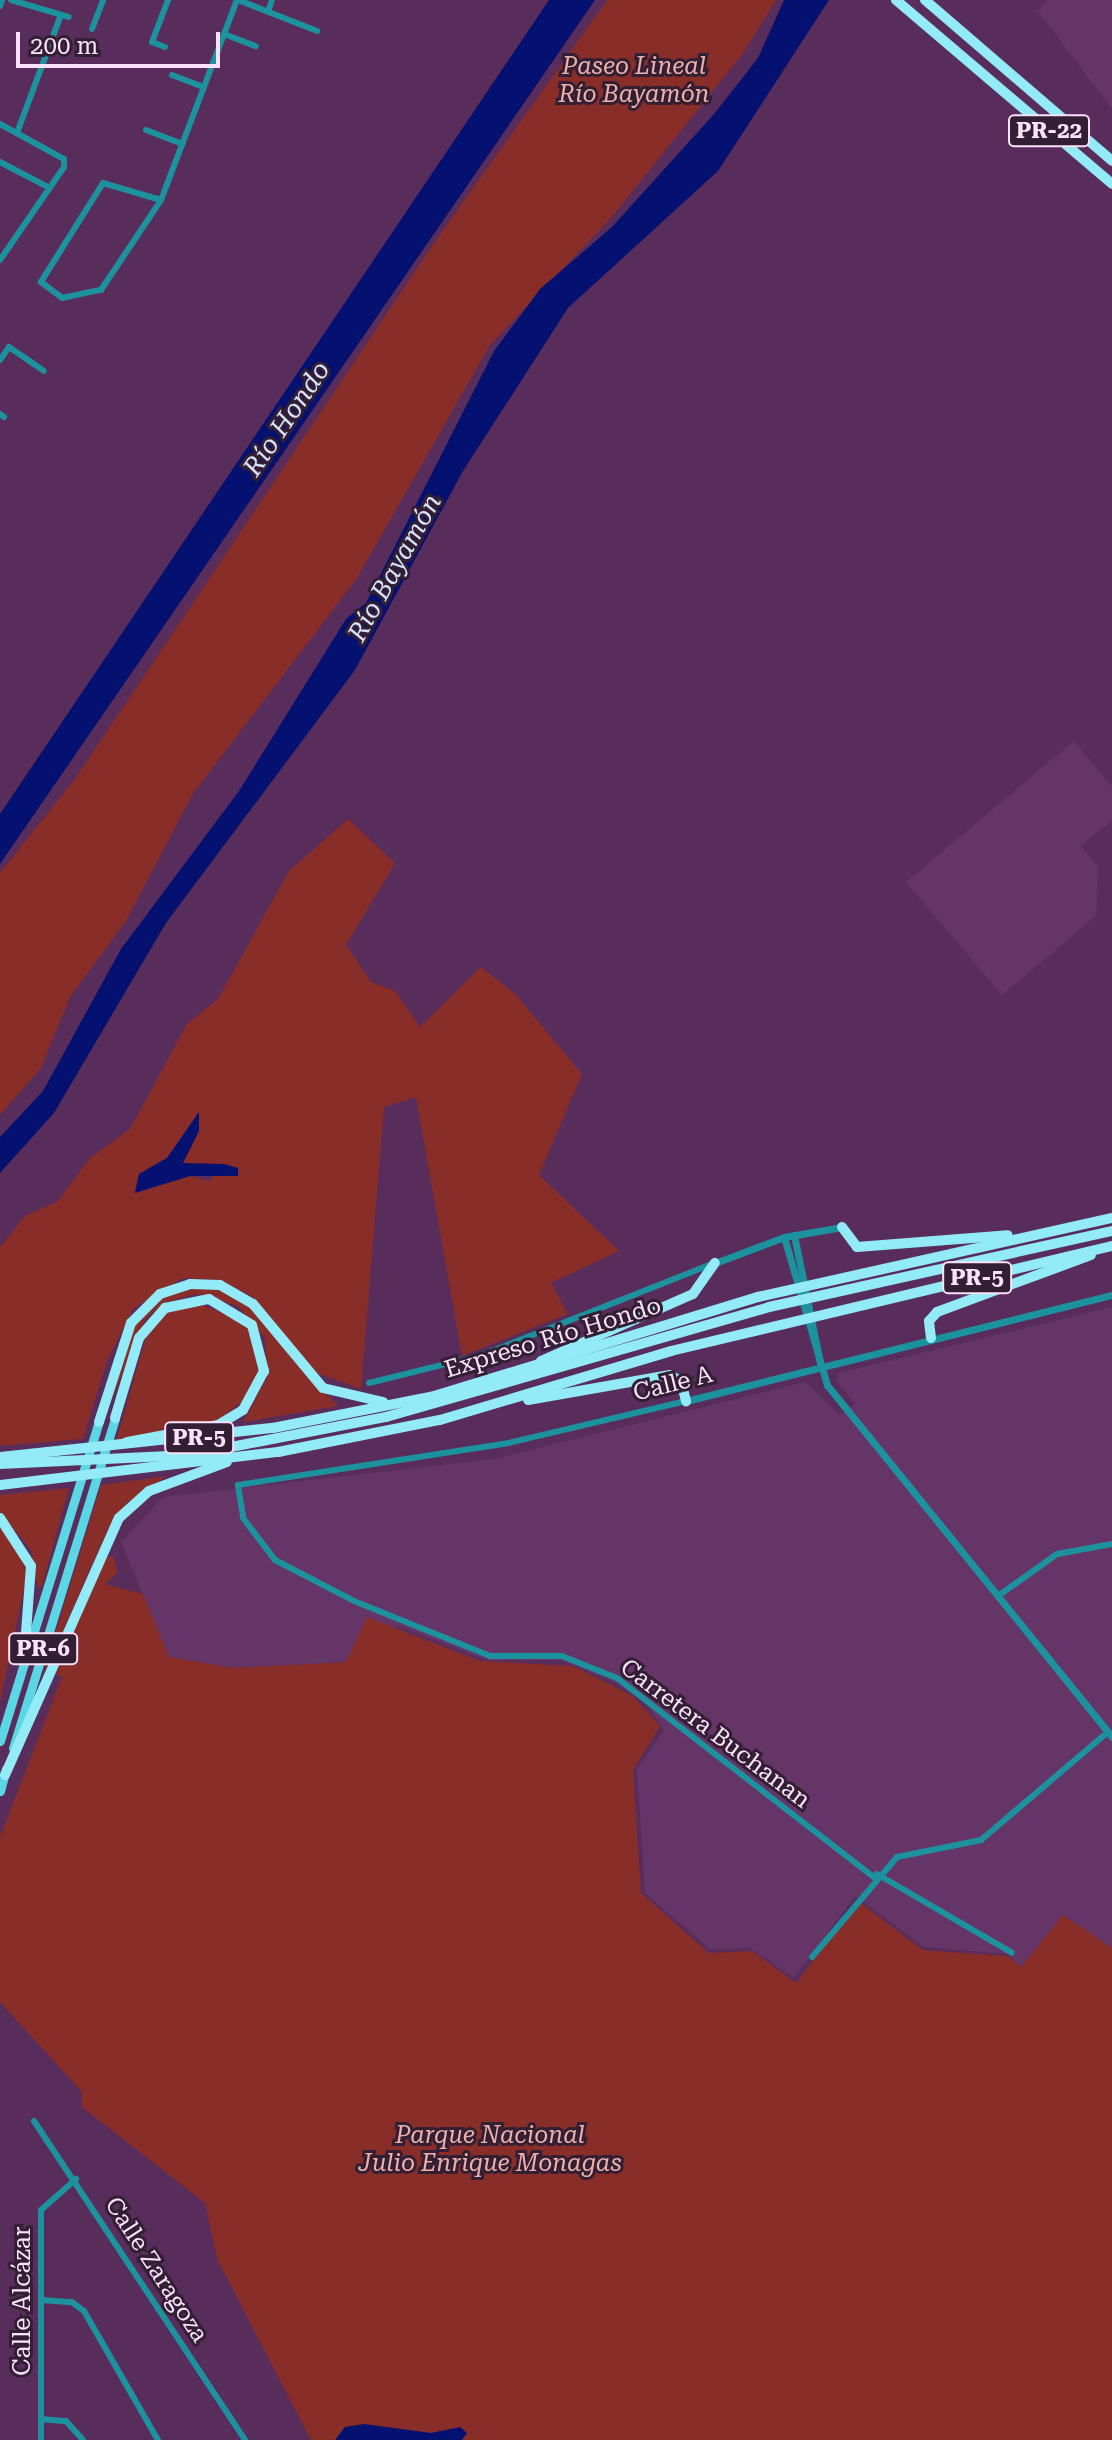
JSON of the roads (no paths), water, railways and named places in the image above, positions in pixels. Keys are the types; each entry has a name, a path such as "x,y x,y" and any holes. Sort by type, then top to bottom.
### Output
{"highway":[{"name":"PR-22","path":"896,0 1112,184"},
{"name":"PR-22","path":"925,0 1112,161"},
{"name":"Expreso Río Hondo","path":"0,1457 91,1452 397,1404 520,1374 758,1297 834,1277 1112,1218"},
{"path":"842,1227 857,1247 1022,1236"},
{"path":"0,1464 190,1455 355,1423 497,1389 769,1307 1112,1231"},
{"name":"Expreso Río Hondo","path":"0,1485 239,1457 514,1400 767,1327 1112,1246"},
{"path":"931,1338 929,1321 937,1312 1100,1250"},
{"path":"520,1374 693,1294 715,1263"},
{"path":"99,1422 131,1323 160,1294 190,1284 220,1285 253,1304 323,1388 397,1404"},
{"path":"91,1452 218,1425 240,1413 264,1371 252,1325 209,1299 165,1308 139,1338 115,1418"},
{"path":"514,1400 552,1400 670,1375 681,1381 686,1401"},
{"path":"5,1775 119,1518 149,1491 239,1457"},
{"path":"0,1518 31,1566 24,1660"}],"main road":[{"name":"PR-6","path":"0,1791 115,1418"},
{"name":"PR-6","path":"0,1741 99,1422"}],"street":[{"path":"0,6 2,0"},
{"path":"11,0 65,16 17,133"},
{"path":"92,29 103,0"},
{"path":"165,47 152,42 168,0"},
{"path":"161,200 103,183 41,272 41,282 62,298 101,290 161,200 237,0 317,31"},
{"path":"268,12 272,0"},
{"path":"224,34 256,46"},
{"path":"172,75 204,87"},
{"path":"0,124 64,159 50,188 0,260"},
{"path":"146,130 182,144"},
{"path":"0,162 50,188"},
{"path":"1,356 9,347 44,371"},
{"path":"369,1383 459,1364 784,1237 842,1227"},
{"path":"794,1235 824,1351 821,1368"},
{"path":"784,1237 827,1385 1110,1734 981,1840 897,1857 875,1876 812,1957"},
{"name":"Calle A","path":"238,1485 509,1443 1112,1295"},
{"name":"Carretera Buchanan","path":"238,1485 247,1530 275,1560 488,1655 562,1656 617,1678 875,1876 1012,1953"},
{"path":"998,1596 1057,1554 1112,1544"},
{"name":"Calle Zaragoza","path":"34,2121 76,2179 241,2439"},
{"name":"Calle Alcázar","path":"41,2440 41,2210 76,2179"},
{"path":"41,2300 72,2302 84,2311 158,2440"},
{"path":"41,2419 66,2421 83,2440"}],"water":[{"name":"Río Hondo","path":"549,0 595,0 0,864 0,814"},
{"name":"Río Bayamón","path":"784,0 829,0 718,171 568,308 463,471 355,670 166,923 54,1113 0,1173 0,1137 43,1091 121,949 239,791 346,619 366,603 494,351 540,289 612,227 714,114 758,58"},
{"path":"199,1112 199,1131 183,1163 224,1164 238,1168 238,1176 190,1176 135,1193 139,1174 167,1158"},
{"path":"364,2424 431,2433 460,2427 467,2433 462,2440 335,2440 345,2427"}],"park label":[{"name":"Paseo Lineal Río Bayamón","path":"634,81"},
{"name":"Parque Nacional Julio Enrique Monagas","path":"490,2150"}]}
